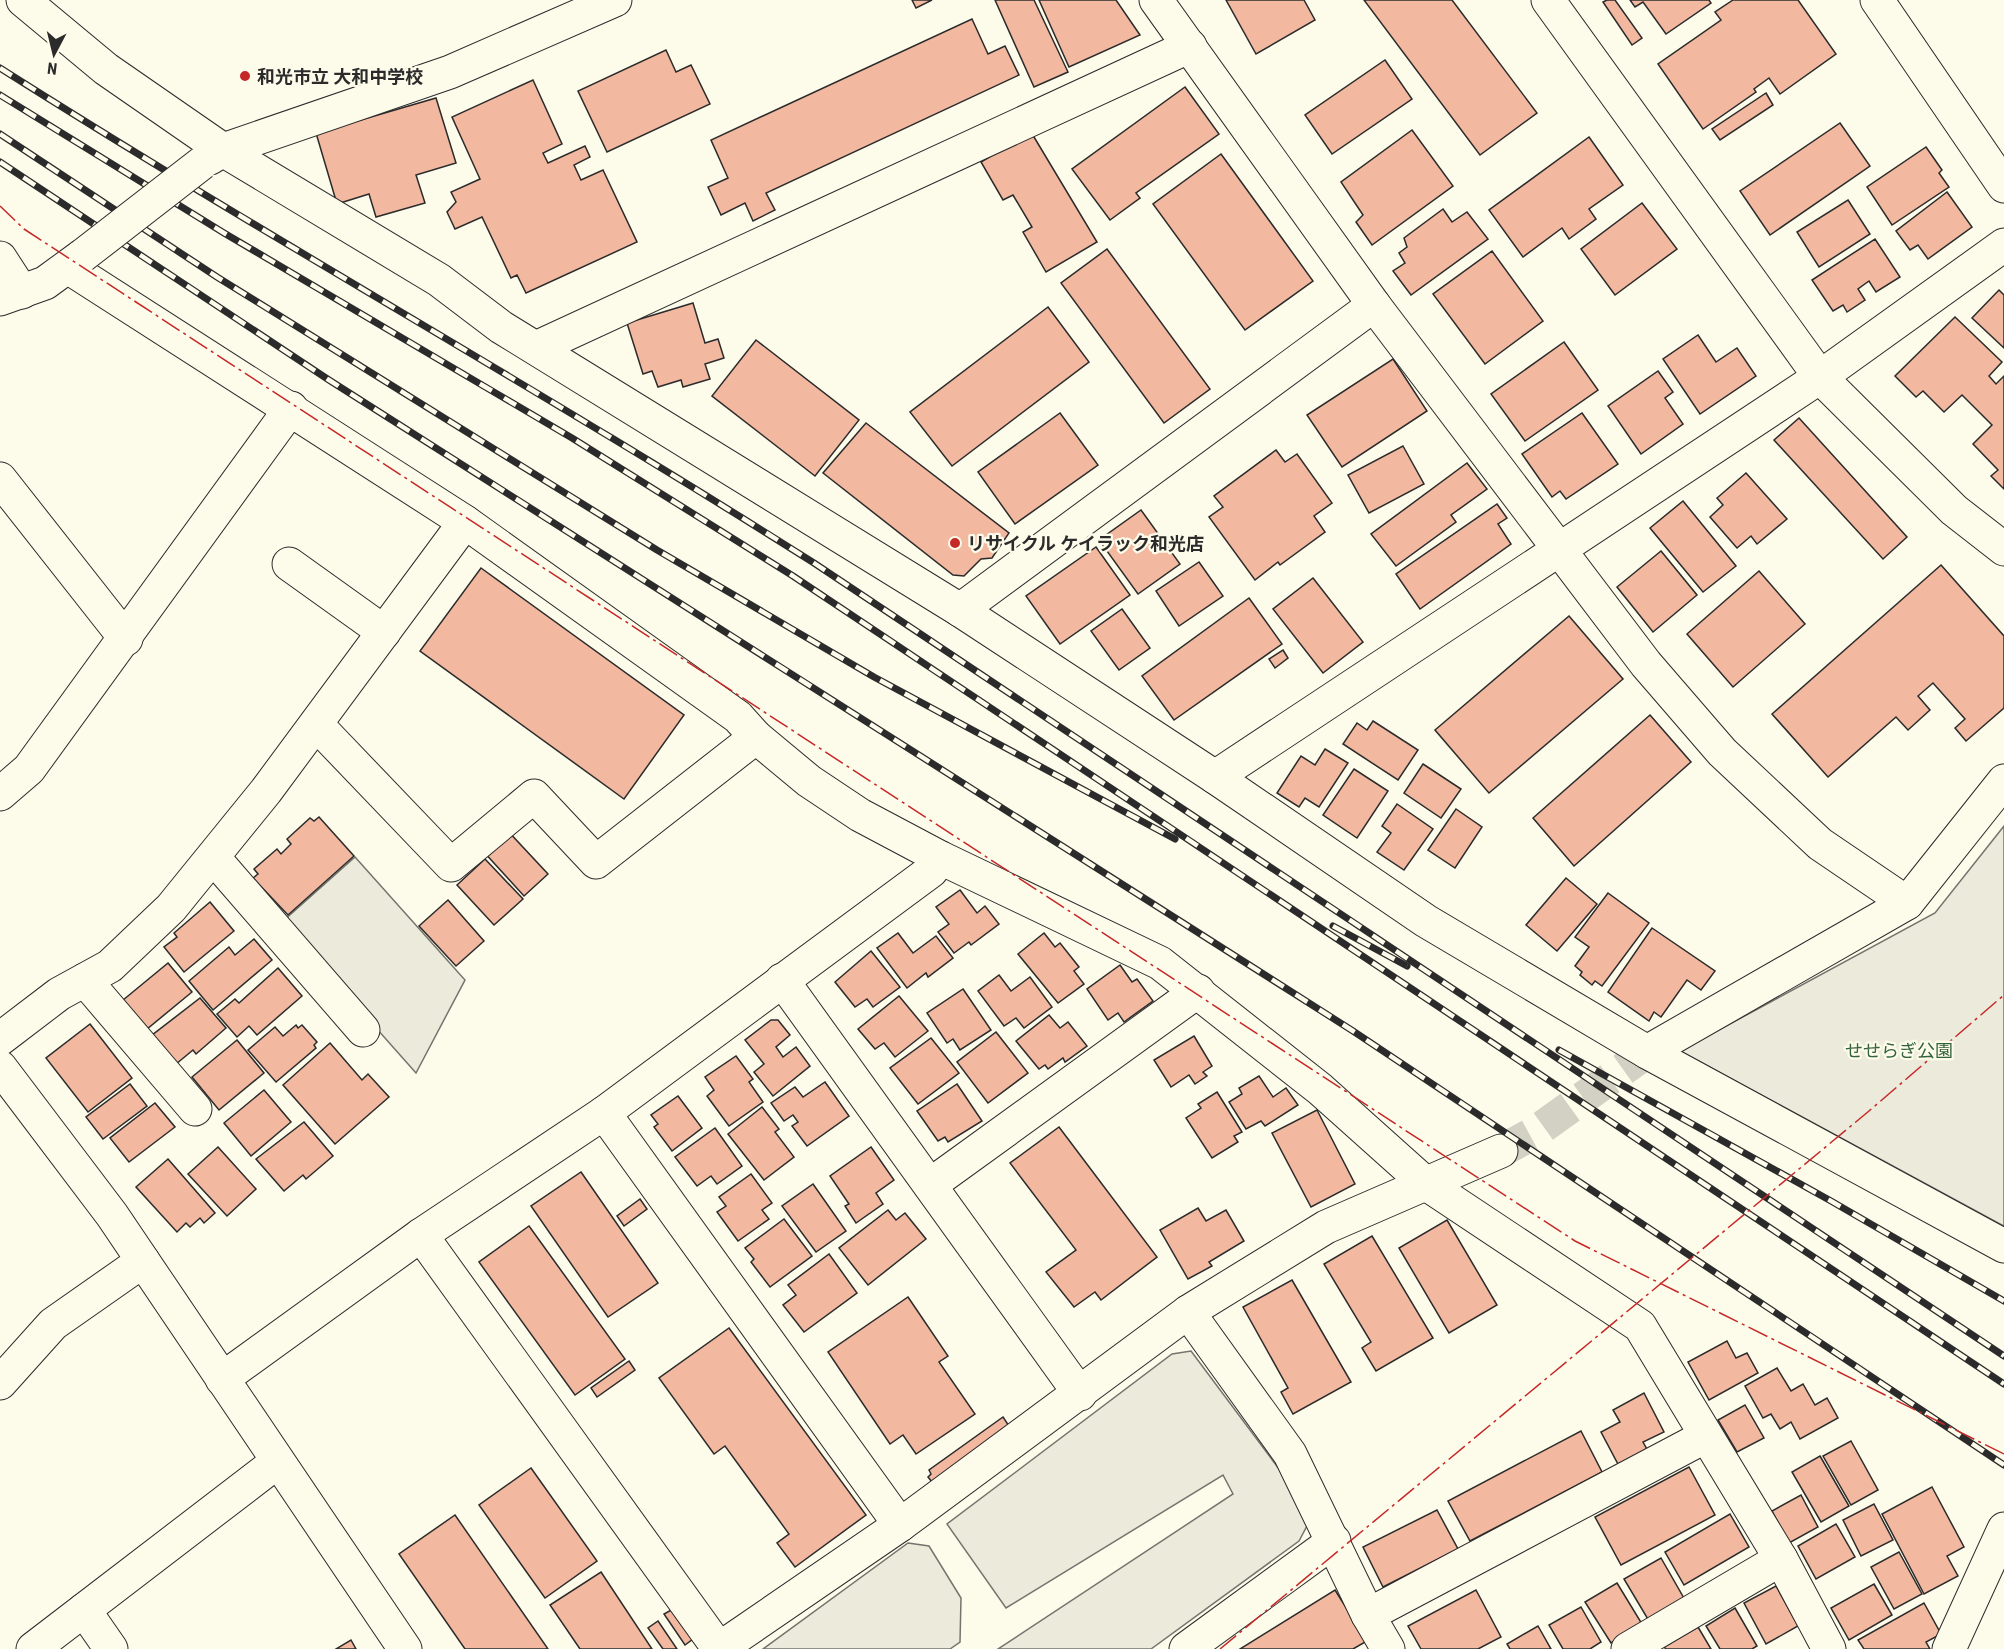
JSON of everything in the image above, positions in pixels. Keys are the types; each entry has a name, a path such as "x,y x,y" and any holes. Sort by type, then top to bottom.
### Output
{"street":[{"path":"24,0 213,156 439,280 501,327 960,610 1215,777 1426,921 1647,1052 2004,1246"},
{"path":"0,258 11,296 45,282 213,156 450,72 615,0"},
{"path":"1156,0 1374,305 1646,664 1722,752 1820,844 1907,903"},
{"path":"1548,0 1820,377 1954,510 2004,549"},
{"path":"1877,0 2004,186"},
{"path":"536,348 1190,46"},
{"path":"1215,777 1820,377 2004,245"},
{"path":"75,261 291,408 465,522 738,717 756,737 809,781 860,815 941,858 1160,963 1320,1089 1425,1183 1640,1326 1781,1559 1828,1649"},
{"path":"960,610 1374,305"},
{"path":"0,794 29,769 126,639 291,408"},
{"path":"0,480 126,639"},
{"path":"0,1039 59,994 110,966 164,916 213,857 316,723 465,522"},
{"path":"289,564 384,632"},
{"path":"316,723 451,865 534,796 596,862 756,737"},
{"path":"1647,1052 1907,903 2004,781"},
{"path":"213,857 363,1030"},
{"path":"222,1379 421,1235 604,1113 931,871 941,858"},
{"path":"85,980 195,1109"},
{"path":"782,980 1080,1394"},
{"path":"930,1185 1198,991"},
{"path":"0,1067 28,1101 143,1261 405,1649"},
{"path":"604,1113 900,1525"},
{"path":"421,1235 719,1649 900,1525 1188,1312 1326,1227 1501,1151"},
{"path":"0,1383 53,1324 143,1261"},
{"path":"1188,1312 1290,1454 1368,1615 1388,1649"},
{"path":"1368,1615 1706,1436"},
{"path":"33,1649 278,1462"},
{"path":"1950,1649 2004,1528"},
{"path":"1186,1649 1334,1541"},
{"path":"1628,1649 1781,1559"},
{"path":"84,1610 111,1649"}],"green space":[{"name":"せせらぎ公園","path":"2004,826 2004,1226 1680,1051 1935,913"},
{"path":"1191,1351 1285,1477 1308,1524 1299,1541 1151,1649 998,1649 1233,1494 1223,1475 1006,1608 947,1524 1172,1354"},
{"path":"908,1543 929,1546 961,1598 960,1642 950,1649 763,1649"}],"shaded area":[{"path":"355,857 465,980 416,1073 282,922"}],"building":[{"path":"912,0 932,0 916,8"},
{"path":"995,0 1034,0 1068,72 1034,87"},
{"path":"1039,0 1116,0 1140,35 1069,67"},
{"path":"1226,0 1304,0 1315,20 1256,54"},
{"path":"1364,0 1452,0 1537,113 1480,155"},
{"path":"1615,0 1642,38 1632,45 1603,2"},
{"path":"1630,0 1709,0 1711,3 1666,34 1643,2 1635,7"},
{"path":"1733,0 1798,0 1836,54 1780,94 1769,78 1754,89 1756,92 1703,129 1658,64 1721,20 1715,12"},
{"path":"972,19 988,54 1005,46 1019,75 766,193 775,210 753,221 745,203 721,215 708,187 728,178 711,140"},
{"path":"666,50 676,72 691,65 710,104 607,152 578,91"},
{"path":"1385,60 1412,99 1332,154 1305,115"},
{"path":"533,80 562,144 543,153 548,163 585,146 590,157 574,165 581,180 603,170 637,242 526,293 517,275 511,278 482,217 455,229 447,212 456,202 451,192 480,179 452,117"},
{"path":"1185,87 1219,134 1136,193 1140,198 1110,220 1072,169"},
{"path":"1766,93 1773,105 1720,140 1712,129"},
{"path":"436,98 456,163 416,175 425,203 376,217 369,194 337,204 316,133"},
{"path":"1840,123 1870,166 1770,235 1740,191"},
{"path":"1412,130 1453,186 1372,245 1356,222 1363,215 1341,182"},
{"path":"1031,132 1097,242 1046,272 1023,232 1032,227 1013,195 1003,200 981,162"},
{"path":"1589,137 1623,185 1589,209 1596,219 1569,239 1562,228 1523,257 1489,210"},
{"path":"1926,147 1942,170 1939,173 1949,187 1892,225 1867,187"},
{"path":"1221,154 1313,281 1245,330 1153,204"},
{"path":"1947,192 1972,227 1928,259 1918,245 1910,250 1896,231"},
{"path":"1848,200 1870,234 1819,267 1797,232"},
{"path":"1642,203 1677,249 1615,295 1581,249"},
{"path":"1443,209 1452,222 1467,212 1488,239 1411,295 1393,271 1405,263 1399,253 1407,247 1404,238"},
{"path":"1875,239 1900,277 1876,292 1869,281 1858,289 1865,300 1847,312 1843,305 1833,311 1812,280"},
{"path":"1107,249 1210,389 1164,423 1061,283"},
{"path":"1492,251 1543,321 1485,364 1433,294"},
{"path":"1999,290 2004,295 2004,348 1972,318"},
{"path":"693,303 705,343 718,339 724,358 705,364 710,379 683,387 681,380 658,387 652,371 643,374 627,323"},
{"path":"1048,307 1089,362 952,466 910,412"},
{"path":"1955,317 2002,362 1989,376 1996,384 2004,376 2004,489 1991,476 1998,470 1973,444 1992,425 1962,395 1944,412 1923,391 1916,397 1895,376"},
{"path":"1698,335 1716,362 1737,348 1756,376 1700,414 1663,359"},
{"path":"756,340 859,420 815,476 712,396"},
{"path":"1564,342 1598,390 1525,441 1491,394"},
{"path":"1393,359 1427,411 1342,467 1307,415"},
{"path":"1658,371 1673,392 1665,398 1683,424 1641,454 1608,406"},
{"path":"1060,413 1098,465 1015,524 978,472"},
{"path":"1582,413 1618,464 1566,499 1560,491 1552,497 1522,454"},
{"path":"1799,418 1907,537 1883,559 1774,440"},
{"path":"866,423 1009,533 992,558 981,559 964,576 953,575 823,473"},
{"path":"1403,446 1424,484 1369,513 1348,475"},
{"path":"1276,450 1285,462 1297,454 1332,503 1314,516 1325,532 1280,565 1278,562 1255,580 1209,517 1223,507 1214,496"},
{"path":"1467,463 1487,489 1451,515 1456,522 1396,566 1371,534"},
{"path":"1746,473 1787,519 1757,544 1751,536 1737,548 1710,517 1723,505 1717,498"},
{"path":"1683,501 1736,566 1703,592 1650,528"},
{"path":"1497,504 1507,518 1498,524 1511,544 1420,609 1396,574"},
{"path":"1141,510 1180,564 1138,594 1099,540"},
{"path":"1096,547 1130,595 1060,644 1026,596"},
{"path":"1661,551 1697,595 1653,632 1617,587"},
{"path":"1199,562 1223,596 1179,626 1156,591"},
{"path":"1941,565 2004,636 2004,708 1966,741 1955,728 1965,719 1933,683 1918,696 1930,710 1908,730 1896,717 1828,777 1772,714"},
{"path":"481,568 684,715 624,799 420,651"},
{"path":"1759,571 1805,624 1733,687 1687,634"},
{"path":"1313,578 1363,642 1323,673 1273,609"},
{"path":"1249,598 1282,644 1174,720 1142,676"},
{"path":"1122,609 1150,648 1119,670 1091,631"},
{"path":"1569,616 1623,679 1489,793 1435,730"},
{"path":"1283,650 1288,658 1275,668 1269,659"},
{"path":"1650,715 1691,762 1574,866 1533,818"},
{"path":"1373,721 1418,750 1398,780 1343,744 1357,723 1367,730"},
{"path":"1325,749 1348,763 1319,807 1305,798 1299,807 1277,793 1301,756 1315,765"},
{"path":"1423,764 1461,789 1441,818 1404,793"},
{"path":"1354,769 1388,791 1357,838 1323,815"},
{"path":"1397,804 1433,829 1404,870 1377,852 1391,833 1382,826"},
{"path":"1456,809 1482,827 1455,868 1428,850"},
{"path":"319,817 354,856 288,915 253,878 258,874 254,869 277,849 281,854 291,844 287,839 310,818 314,821"},
{"path":"507,830 548,874 524,896 483,851"},
{"path":"485,859 523,899 494,925 457,885"},
{"path":"1566,878 1597,904 1557,951 1526,925"},
{"path":"960,890 977,913 985,906 999,924 971,945 969,942 954,953 938,932 949,924 936,907"},
{"path":"1608,893 1649,923 1602,986 1595,981 1592,985 1580,975 1582,972 1575,966 1589,947 1575,937"},
{"path":"448,900 484,941 456,966 419,926"},
{"path":"210,902 234,931 184,972 164,947 177,937 174,933"},
{"path":"1652,928 1715,971 1701,990 1687,980 1661,1017 1654,1012 1649,1021 1608,992"},
{"path":"898,933 913,953 936,936 953,958 928,977 926,973 907,988 877,948"},
{"path":"1044,933 1055,947 1060,943 1079,967 1074,971 1084,984 1058,1003 1018,954"},
{"path":"254,939 272,960 213,1010 189,981 229,947 235,955"},
{"path":"871,951 900,987 873,1007 867,999 855,1007 835,982"},
{"path":"168,963 192,992 141,1034 117,1005"},
{"path":"1120,965 1132,982 1137,979 1153,1001 1124,1022 1118,1013 1108,1020 1087,989"},
{"path":"278,968 302,996 257,1035 249,1026 237,1037 217,1014 235,999 239,1003"},
{"path":"999,975 1011,991 1030,977 1052,1007 1024,1028 1016,1018 1004,1026 978,991"},
{"path":"963,989 991,1030 960,1050 953,1039 947,1043 927,1013"},
{"path":"899,996 928,1031 895,1057 884,1043 875,1049 858,1029"},
{"path":"200,998 226,1028 196,1054 193,1050 170,1069 147,1039"},
{"path":"1049,1015 1060,1028 1068,1022 1087,1046 1065,1062 1063,1058 1048,1069 1045,1065 1039,1069 1016,1041"},
{"path":"771,1020 778,1020 790,1035 776,1047 783,1057 796,1047 810,1066 773,1096 754,1072 764,1064 745,1040"},
{"path":"90,1024 132,1078 88,1112 46,1058"},
{"path":"296,1025 298,1028 302,1025 317,1042 314,1045 316,1048 276,1082 248,1050 275,1027 283,1036"},
{"path":"996,1032 1028,1073 988,1103 957,1062"},
{"path":"1194,1036 1212,1066 1203,1072 1207,1076 1195,1084 1189,1075 1171,1087 1154,1060"},
{"path":"931,1038 959,1073 918,1104 890,1068"},
{"path":"237,1040 264,1073 219,1110 192,1077"},
{"path":"330,1043 362,1080 368,1074 389,1097 335,1144 283,1085"},
{"path":"736,1056 753,1079 749,1082 763,1102 729,1126 707,1096 714,1090 705,1077"},
{"path":"1259,1076 1273,1097 1286,1088 1298,1105 1265,1126 1261,1121 1246,1129 1229,1102 1242,1094 1239,1088"},
{"path":"825,1082 849,1116 807,1146 792,1126 798,1122 793,1115 784,1121 771,1103 795,1087 803,1097"},
{"path":"130,1084 147,1106 103,1139 86,1117"},
{"path":"957,1084 982,1121 948,1142 945,1137 938,1141 917,1111"},
{"path":"264,1090 291,1122 251,1156 224,1123"},
{"path":"1217,1092 1242,1132 1234,1136 1238,1142 1212,1158 1186,1118 1201,1108 1198,1104"},
{"path":"678,1096 702,1128 672,1151 654,1127 658,1124 651,1115"},
{"path":"155,1103 175,1127 129,1162 110,1138"},
{"path":"762,1107 779,1129 775,1132 794,1157 764,1180 728,1134"},
{"path":"1317,1110 1355,1184 1311,1207 1272,1133"},
{"path":"304,1122 333,1156 306,1179 303,1175 284,1191 256,1159"},
{"path":"1059,1127 1157,1257 1101,1300 1095,1292 1074,1307 1046,1272 1076,1250 1010,1163"},
{"path":"715,1128 742,1166 717,1184 711,1176 697,1186 675,1157"},
{"path":"218,1147 256,1189 227,1216 188,1174"},
{"path":"871,1147 894,1180 876,1193 883,1204 856,1223 845,1206 849,1204 830,1176"},
{"path":"168,1159 215,1213 204,1223 200,1218 190,1227 186,1223 177,1232 136,1187"},
{"path":"581,1172 658,1283 608,1317 531,1206"},
{"path":"751,1174 772,1203 762,1210 769,1219 738,1241 717,1212 726,1206 719,1197"},
{"path":"813,1184 846,1231 816,1252 782,1206"},
{"path":"640,1199 647,1209 624,1226 617,1216"},
{"path":"1198,1208 1206,1221 1226,1210 1244,1241 1209,1262 1212,1266 1188,1279 1160,1230"},
{"path":"888,1210 896,1220 905,1213 926,1239 868,1285 839,1248"},
{"path":"784,1219 812,1256 770,1287 751,1262 754,1259 745,1248"},
{"path":"1447,1220 1497,1305 1449,1333 1399,1248"},
{"path":"529,1226 625,1359 575,1395 479,1262"},
{"path":"1372,1236 1433,1338 1376,1371 1362,1348 1371,1342 1324,1264"},
{"path":"829,1254 857,1293 804,1332 783,1305 796,1295 788,1285"},
{"path":"1292,1280 1351,1382 1293,1414 1281,1392 1288,1388 1243,1307"},
{"path":"908,1297 948,1356 939,1362 975,1414 916,1454 903,1435 890,1444 828,1352"},
{"path":"729,1328 866,1515 795,1567 777,1543 789,1534 725,1446 714,1454 659,1378"},
{"path":"1727,1341 1736,1358 1747,1353 1758,1373 1709,1400 1688,1362"},
{"path":"629,1361 635,1370 597,1397 591,1388"},
{"path":"1777,1368 1791,1391 1803,1384 1815,1405 1827,1398 1838,1418 1800,1439 1791,1422 1780,1429 1771,1414 1763,1418 1745,1386"},
{"path":"1644,1393 1664,1432 1643,1442 1648,1451 1619,1466 1601,1432 1620,1422 1613,1410"},
{"path":"1745,1405 1764,1438 1737,1452 1718,1420"},
{"path":"1003,1417 1009,1426 932,1482 928,1477 931,1474 929,1470"},
{"path":"1581,1431 1602,1472 1470,1541 1448,1501"},
{"path":"1851,1441 1878,1490 1851,1505 1823,1456"},
{"path":"1820,1456 1849,1506 1821,1522 1792,1472"},
{"path":"1689,1467 1715,1515 1621,1565 1595,1517"},
{"path":"531,1468 597,1561 545,1598 479,1505"},
{"path":"1932,1487 1964,1547 1947,1556 1958,1576 1924,1594 1882,1514"},
{"path":"1801,1495 1818,1527 1789,1543 1772,1511"},
{"path":"1874,1504 1893,1540 1861,1556 1843,1520"},
{"path":"1437,1510 1458,1549 1383,1587 1363,1547"},
{"path":"1730,1514 1749,1547 1684,1585 1665,1552"},
{"path":"455,1515 548,1649 465,1649 399,1554"},
{"path":"1836,1524 1855,1557 1816,1579 1798,1546"},
{"path":"1899,1552 1922,1594 1894,1609 1871,1567"},
{"path":"1661,1558 1685,1600 1649,1621 1624,1579"},
{"path":"601,1572 652,1649 580,1649 550,1605"},
{"path":"1617,1583 1642,1624 1611,1643 1585,1602"},
{"path":"1874,1584 1892,1615 1849,1640 1831,1608"},
{"path":"1776,1586 1798,1626 1766,1644 1744,1603"},
{"path":"1335,1590 1367,1641 1353,1649 1240,1649"},
{"path":"1476,1590 1501,1637 1478,1649 1421,1649 1408,1626"},
{"path":"1924,1603 1941,1634 1926,1642 1930,1649 1864,1649 1858,1640"},
{"path":"1581,1607 1601,1642 1590,1649 1563,1649 1549,1625"},
{"path":"1735,1608 1757,1646 1752,1649 1720,1649 1706,1626"},
{"path":"673,1609 693,1639 685,1645 664,1614"},
{"path":"658,1621 677,1649 663,1649 648,1628"},
{"path":"1538,1626 1551,1649 1510,1649 1507,1644"},
{"path":"1698,1627 1711,1649 1666,1649 1664,1647"},
{"path":"351,1640 356,1649 336,1649"}],"tunnel":[{"path":"1501,1151 1534,1133 1647,1052"}],"railway":[{"path":"0,68 814,563 2004,1356"},
{"path":"0,95 224,233 572,438 793,576 2004,1384"},
{"path":"0,134 217,277 657,550 874,677 1175,839"},
{"path":"0,162 329,380 1353,1031 2004,1465"},
{"path":"1333,926 1407,966"},
{"path":"1559,1050 1831,1201 2004,1301"}],"power":[{"path":"0,206 24,229 1575,1241 2004,1454"},
{"path":"1220,1649 1869,1111 2004,995"}],"place":[{"name":"和光市立 大和中学校","path":"245,76"},
{"name":"リサイクル ケイラック和光店","path":"955,543"}]}
